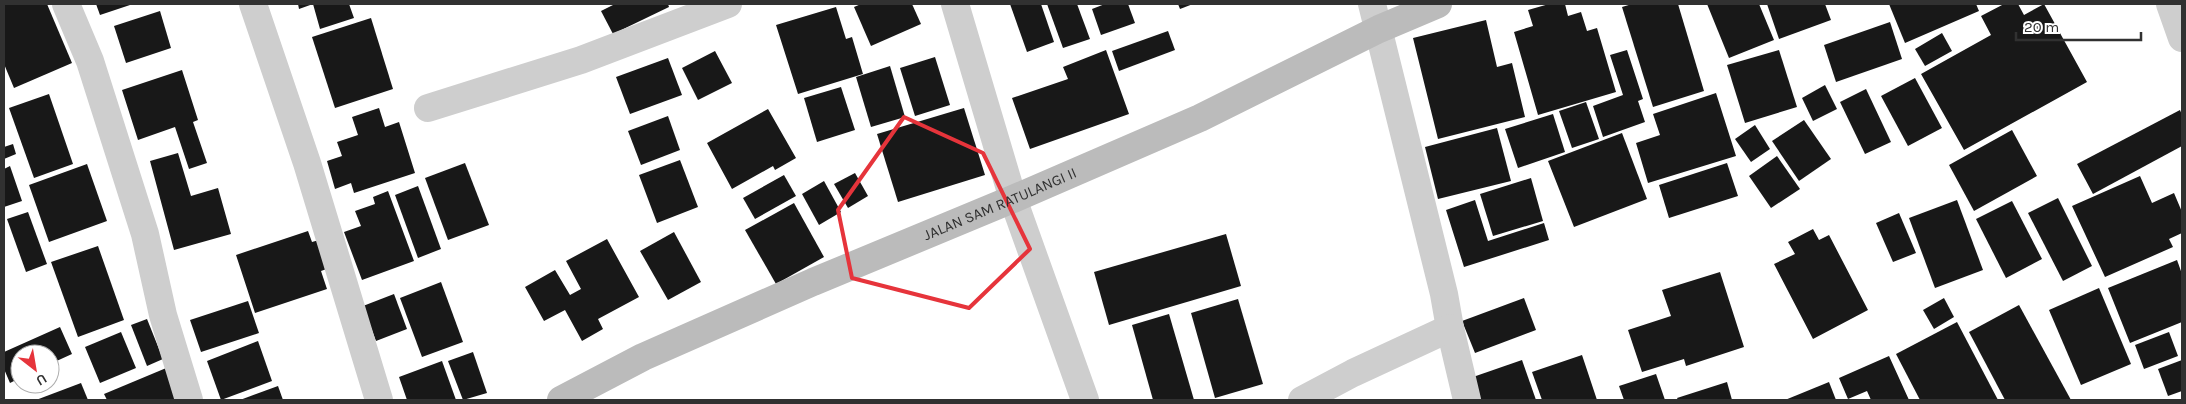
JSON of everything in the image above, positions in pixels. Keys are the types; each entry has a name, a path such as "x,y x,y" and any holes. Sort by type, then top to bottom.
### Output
{"street":[{"path":"66,4 90,61 145,234 163,315 189,400"},
{"path":"253,4 307,163 379,400"},
{"path":"428,108 581,60 728,4"},
{"path":"955,4 1013,199 1085,400"},
{"name":"JALAN SAM RATULANGI II","path":"561,400 661,349 813,282 1013,199 1200,118 1376,16 1438,4"},
{"path":"2170,4 2182,38"},
{"path":"1376,16 1444,294 1467,400"},
{"path":"1302,400 1353,373 1450,328"}],"highlighted area":[{"path":"904,117 983,153 1030,249 969,308 852,278 838,210"}],"building":[{"path":"4,4 47,4 72,63 14,88 4,64"},
{"path":"96,4 133,4 100,15"},
{"path":"298,4 313,4 299,9"},
{"path":"313,4 349,4 354,18 320,29"},
{"path":"615,4 668,4 669,7 613,34 601,11"},
{"path":"861,4 912,4 921,24 871,46 854,7"},
{"path":"1010,4 1041,4 1054,42 1027,52"},
{"path":"1047,4 1077,4 1090,39 1063,48"},
{"path":"1105,4 1128,4 1135,23 1101,35 1092,9"},
{"path":"1178,4 1193,4 1180,9"},
{"path":"1549,4 1565,4 1568,16 1581,12 1587,31 1597,28 1616,92 1538,115 1514,32 1533,26 1528,10"},
{"path":"1632,4 1678,4 1704,91 1653,107 1622,7"},
{"path":"1707,4 1759,4 1774,40 1729,58"},
{"path":"1767,4 1825,4 1831,20 1779,39"},
{"path":"1889,4 1976,4 1979,11 1905,43"},
{"path":"2004,4 2018,4 2024,15 2044,4 2087,82 1964,150 1921,74 1991,35 1981,16"},
{"path":"836,7 846,39 852,37 863,74 798,94 776,25"},
{"path":"160,11 171,48 126,63 114,26"},
{"path":"371,18 393,89 335,108 312,37"},
{"path":"1486,20 1497,67 1512,63 1525,117 1438,139 1413,38"},
{"path":"1890,22 1902,59 1836,82 1824,45"},
{"path":"1168,31 1175,50 1119,71 1112,51"},
{"path":"1942,33 1952,51 1925,66 1915,49"},
{"path":"1106,50 1129,114 1030,149 1012,98 1068,79 1063,67"},
{"path":"1627,50 1643,99 1638,101 1645,122 1603,137 1593,106 1623,95 1610,55"},
{"path":"1779,50 1797,107 1745,123 1727,65"},
{"path":"715,51 732,83 698,100 682,68"},
{"path":"935,57 950,105 915,116 900,68"},
{"path":"668,58 682,95 630,114 616,77"},
{"path":"890,66 905,117 871,127 856,77"},
{"path":"182,70 198,120 193,122 207,163 189,169 175,127 138,140 122,90"},
{"path":"1915,78 1942,128 1908,146 1881,96"},
{"path":"1825,85 1837,109 1813,121 1802,98"},
{"path":"841,87 855,130 817,142 804,98"},
{"path":"1866,89 1891,142 1865,154 1840,102"},
{"path":"1716,93 1736,156 1648,183 1636,143 1660,135 1653,114"},
{"path":"49,94 73,164 34,178 9,108"},
{"path":"1586,102 1599,139 1572,148 1559,111"},
{"path":"379,108 385,127 399,122 415,173 354,193 351,183 335,189 327,161 342,156 337,142 358,135 352,117"},
{"path":"964,108 985,175 898,202 877,134"},
{"path":"768,109 796,158 775,170 773,166 732,189 707,143"},
{"path":"2180,110 2182,115 2182,146 2093,194 2077,164"},
{"path":"1553,114 1565,152 1518,168 1505,129"},
{"path":"668,116 680,150 641,165 628,131"},
{"path":"1804,120 1831,159 1799,181 1772,141"},
{"path":"1755,125 1770,149 1751,162 1735,139"},
{"path":"1497,128 1511,181 1438,199 1425,147"},
{"path":"2012,130 2037,176 1974,211 1949,165"},
{"path":"1622,133 1647,199 1574,227 1548,161"},
{"path":"13,144 16,154 4,159 4,147"},
{"path":"178,153 191,196 218,188 231,234 174,250 150,161"},
{"path":"1777,156 1800,189 1771,208 1749,176"},
{"path":"680,160 698,207 657,223 639,175"},
{"path":"465,163 489,225 448,240 425,178"},
{"path":"1727,163 1738,196 1669,218 1659,185"},
{"path":"87,164 107,221 49,242 29,185"},
{"path":"10,166 22,201 4,207 4,169"},
{"path":"855,173 868,196 848,208 834,184"},
{"path":"784,175 796,196 755,219 743,198"},
{"path":"2140,176 2152,203 2174,193 2182,212 2182,233 2169,239 2173,247 2105,277 2072,206"},
{"path":"1531,178 1543,221 1493,236 1480,194"},
{"path":"824,181 841,212 819,225 802,194"},
{"path":"418,186 441,249 418,258 395,195"},
{"path":"388,191 414,261 362,280 344,232 361,226 355,211 375,204 373,197"},
{"path":"2058,198 2092,266 2063,281 2028,213"},
{"path":"1475,200 1488,241 1544,223 1549,240 1464,267 1446,210"},
{"path":"1957,200 1983,270 1935,288 1909,218"},
{"path":"2012,201 2042,259 2006,278 1976,219"},
{"path":"794,203 824,257 776,284 745,230"},
{"path":"28,212 47,264 26,272 7,219"},
{"path":"1899,213 1916,253 1893,262 1876,223"},
{"path":"1813,229 1819,240 1829,235 1868,310 1813,339 1774,264 1795,254 1788,242"},
{"path":"308,231 312,242 326,238 335,266 321,271 327,289 255,313 236,255"},
{"path":"674,232 701,282 668,300 640,251"},
{"path":"1226,234 1241,286 1109,325 1094,272"},
{"path":"607,239 639,297 598,319 603,329 582,341 565,310 544,321 525,287 555,270 570,295 581,289 566,261"},
{"path":"98,246 124,320 78,337 51,262"},
{"path":"2177,260 2182,274 2182,322 2130,343 2108,288"},
{"path":"1720,272 1744,347 1686,366 1684,359 1642,372 1628,330 1671,316 1662,290"},
{"path":"441,282 463,342 422,357 400,298"},
{"path":"2099,288 2131,364 2081,385 2049,310"},
{"path":"394,294 407,329 376,341 363,306"},
{"path":"1524,298 1536,330 1475,353 1462,321"},
{"path":"1944,298 1954,317 1934,329 1923,310"},
{"path":"1238,299 1263,384 1215,398 1191,313"},
{"path":"248,301 259,333 201,352 190,320"},
{"path":"2019,305 2071,400 2005,400 1969,332"},
{"path":"1169,314 1194,400 1153,400 1132,325"},
{"path":"147,319 163,359 147,366 131,325"},
{"path":"1957,322 1998,400 1920,400 1896,354"},
{"path":"60,327 72,354 60,359 60,344 22,344"},
{"path":"121,332 136,368 100,383 85,347"},
{"path":"2169,332 2178,356 2144,369 2135,345"},
{"path":"258,341 272,381 221,400 207,361"},
{"path":"10,349 10,383 4,369 4,352"},
{"path":"473,352 487,393 463,400 448,361"},
{"path":"1582,355 1597,400 1542,400 1532,372"},
{"path":"1889,356 1909,400 1871,400 1867,391 1848,399 1839,378"},
{"path":"1522,360 1536,400 1481,400 1473,377"},
{"path":"2182,360 2182,391 2168,396 2158,369"},
{"path":"442,361 456,400 407,400 399,377"},
{"path":"171,366 184,400 107,400 104,394"},
{"path":"1656,374 1665,400 1624,400 1619,386"},
{"path":"1727,382 1732,400 1678,400 1677,398"},
{"path":"1829,382 1836,400 1785,400"},
{"path":"81,383 88,400 36,400 52,394 60,394 60,391"},
{"path":"278,386 283,400 240,400"}]}
